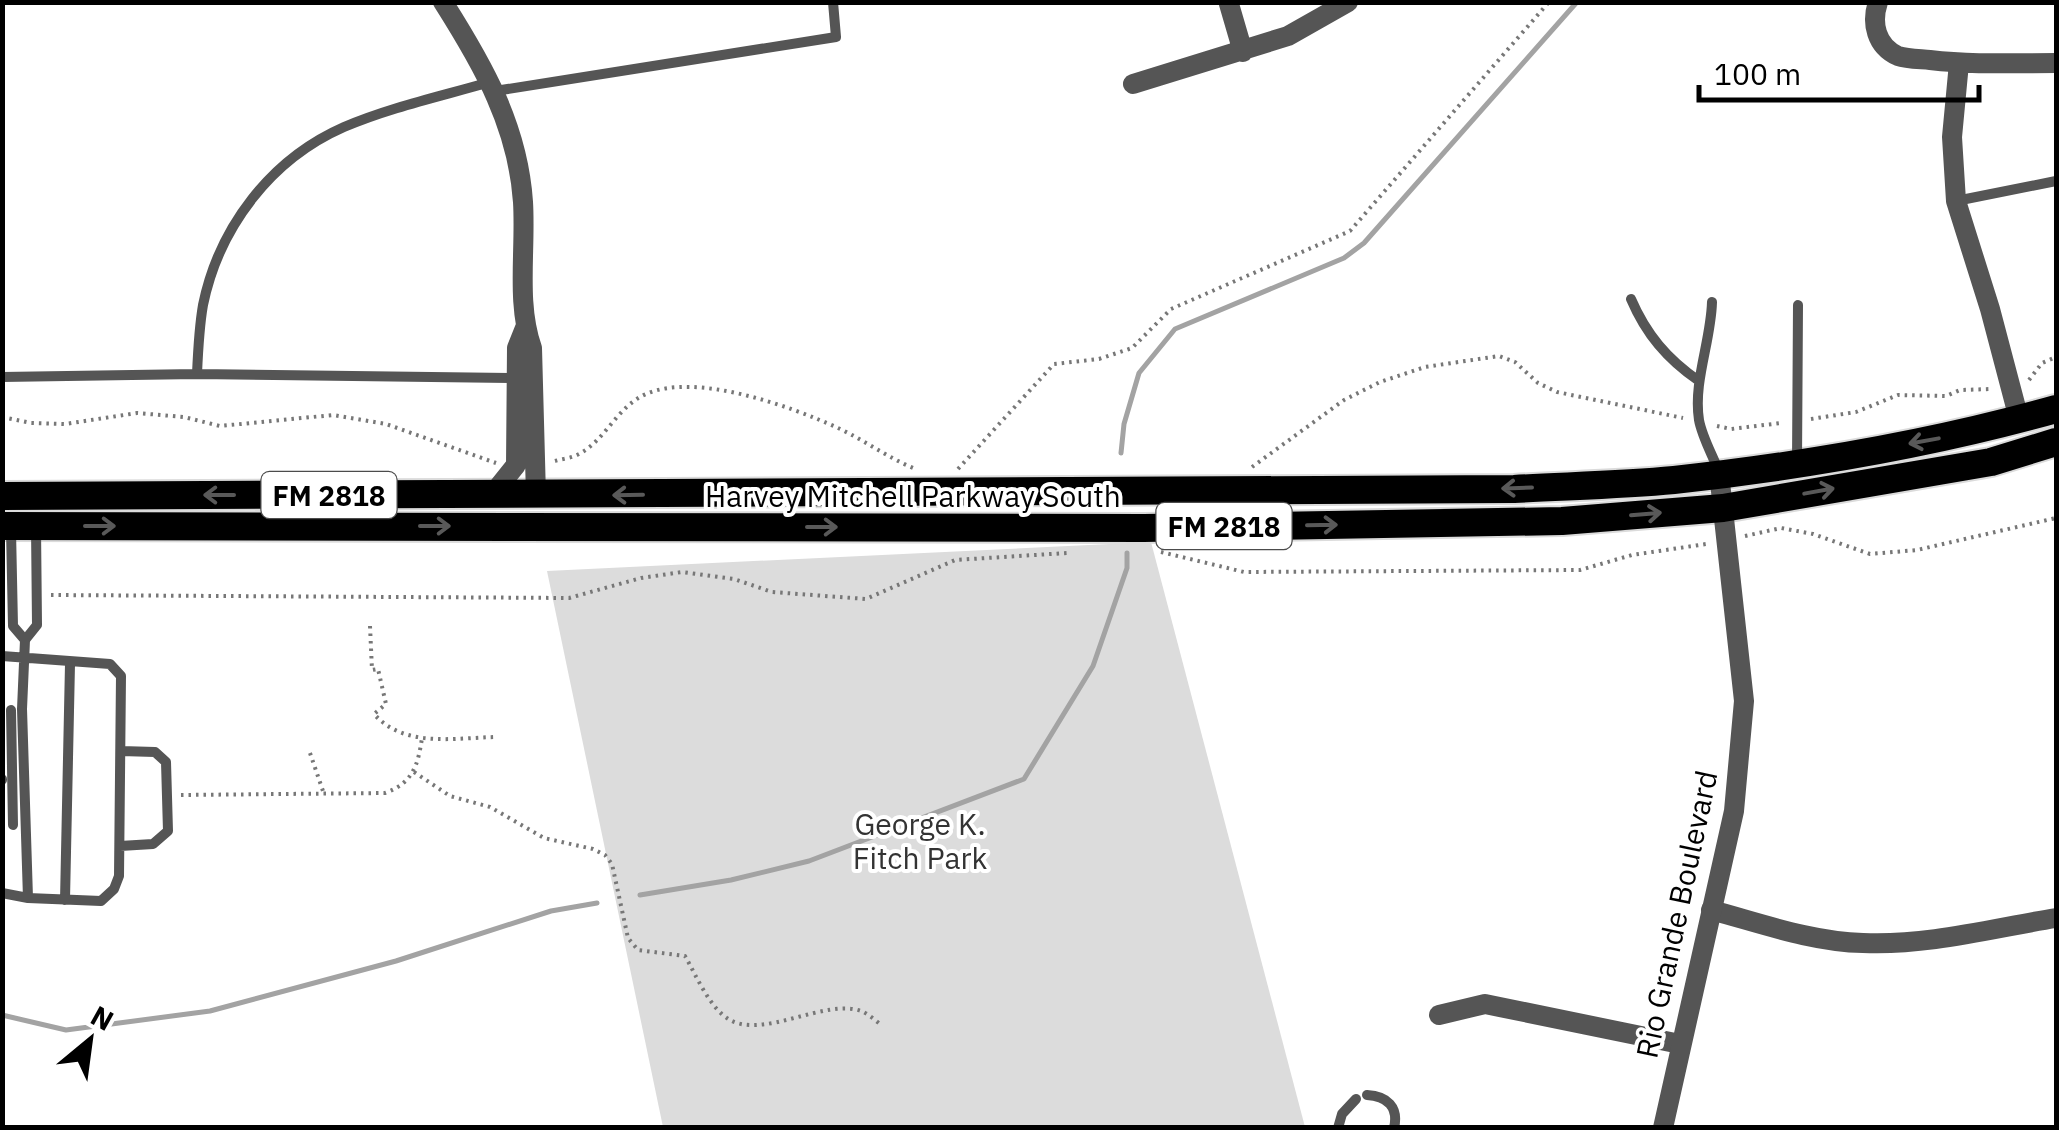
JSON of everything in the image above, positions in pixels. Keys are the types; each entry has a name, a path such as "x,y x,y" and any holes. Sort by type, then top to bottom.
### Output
{"highway":[{"name":"Harvey Mitchell Parkway South","path":"2,496 1514,488 1719,474 1932,440 2056,409"},
{"name":"Harvey Mitchell Parkway South","path":"17,526 1164,527 1562,520 1723,508 1991,462 2056,442"},
{"path":"498,526 525,509 536,496"}],"street":[{"path":"444,2 493,86 512,135 521,180 525,328 532,348 525,466 492,495"},
{"path":"1133,84 1288,36 1348,2"},
{"path":"1878,2 1874,15 1876,33 1884,46 1899,56 1959,64 2056,62"},
{"path":"1229,4 1242,52"},
{"path":"1959,64 1952,137 1956,200 2019,420"},
{"path":"525,328 517,348 517,378 525,466 536,496"},
{"name":"Rio Grande Boulevard","path":"1662,1128 1734,812 1744,701 1719,474"},
{"path":"1711,910 1802,935 1862,944 1910,942 2056,918"},
{"path":"1439,1015 1485,1004 1680,1044"}],"lane":[{"path":"197,374 202,312 215,262 239,217 273,174 306,148 342,128 493,86 836,37 833,2"},
{"path":"1956,200 2056,181"},
{"path":"1631,299 1643,327 1676,365 1699,381"},
{"path":"1712,302 1706,359 1699,381 1699,422 1719,474"},
{"path":"1797,462 1798,304"},
{"path":"2,377 197,374 517,378"},
{"path":"17,526 37,595 37,625 25,640 12,709 13,825 28,898"},
{"path":"17,526 13,626 25,640"},
{"path":"2,656 110,664 121,676 120,846 119,876 114,889 102,901 2,893"},
{"path":"66,900 70,664"},
{"path":"120,751 155,752 166,762 168,831 154,844 120,846"},
{"path":"1338,1128 1342,1114 1362,1097 1379,1096 1394,1108 1394,1128"}],"path":[{"path":"958,469 1054,364 1099,359 1132,348 1171,309 1350,231 1549,2"},
{"path":"1242,470 1259,464 1305,425 1368,388 1425,367 1473,358 1500,356 1515,362 1538,383 1557,392 1732,429 1856,412 1898,395 1946,396 1960,390 2010,386 2027,382 2042,363 2056,357"},
{"path":"2,417 65,424 137,413 184,417 220,426 333,414 370,419 500,464 525,466 579,454 600,436 620,410 642,396 667,387 708,389 797,412 840,429 914,469"},
{"path":"946,470 977,469"},
{"path":"1146,552 1164,552 1244,572 1580,570 1632,555 1781,528 1813,534 1870,554 1917,550 2056,518"},
{"path":"37,595 569,598 641,578 682,572 734,579 772,592 866,599 955,560 1072,552"},
{"path":"370,626 372,670 378,669 386,704 374,714 392,730 422,738 495,737"},
{"path":"176,795 386,793 400,787 414,772 422,738"},
{"path":"310,753 324,794"},
{"path":"414,772 450,796 490,807 544,838 593,848 605,855 612,864 628,938 638,950 685,956 715,1005 731,1021 766,1024 834,1009 860,1011 880,1024"}],"green space":[{"name":"George K. Fitch Park","path":"1151,542 1305,1127 663,1127 547,571"}],"waterway":[{"path":"1121,453 1124,424 1139,373 1175,329 1344,258 1364,243 1577,2"},
{"path":"640,895 731,880 809,861 1024,779 1093,666 1127,568 1127,553"},
{"path":"2,1015 66,1030 210,1011 396,961 551,911 597,903"}]}
